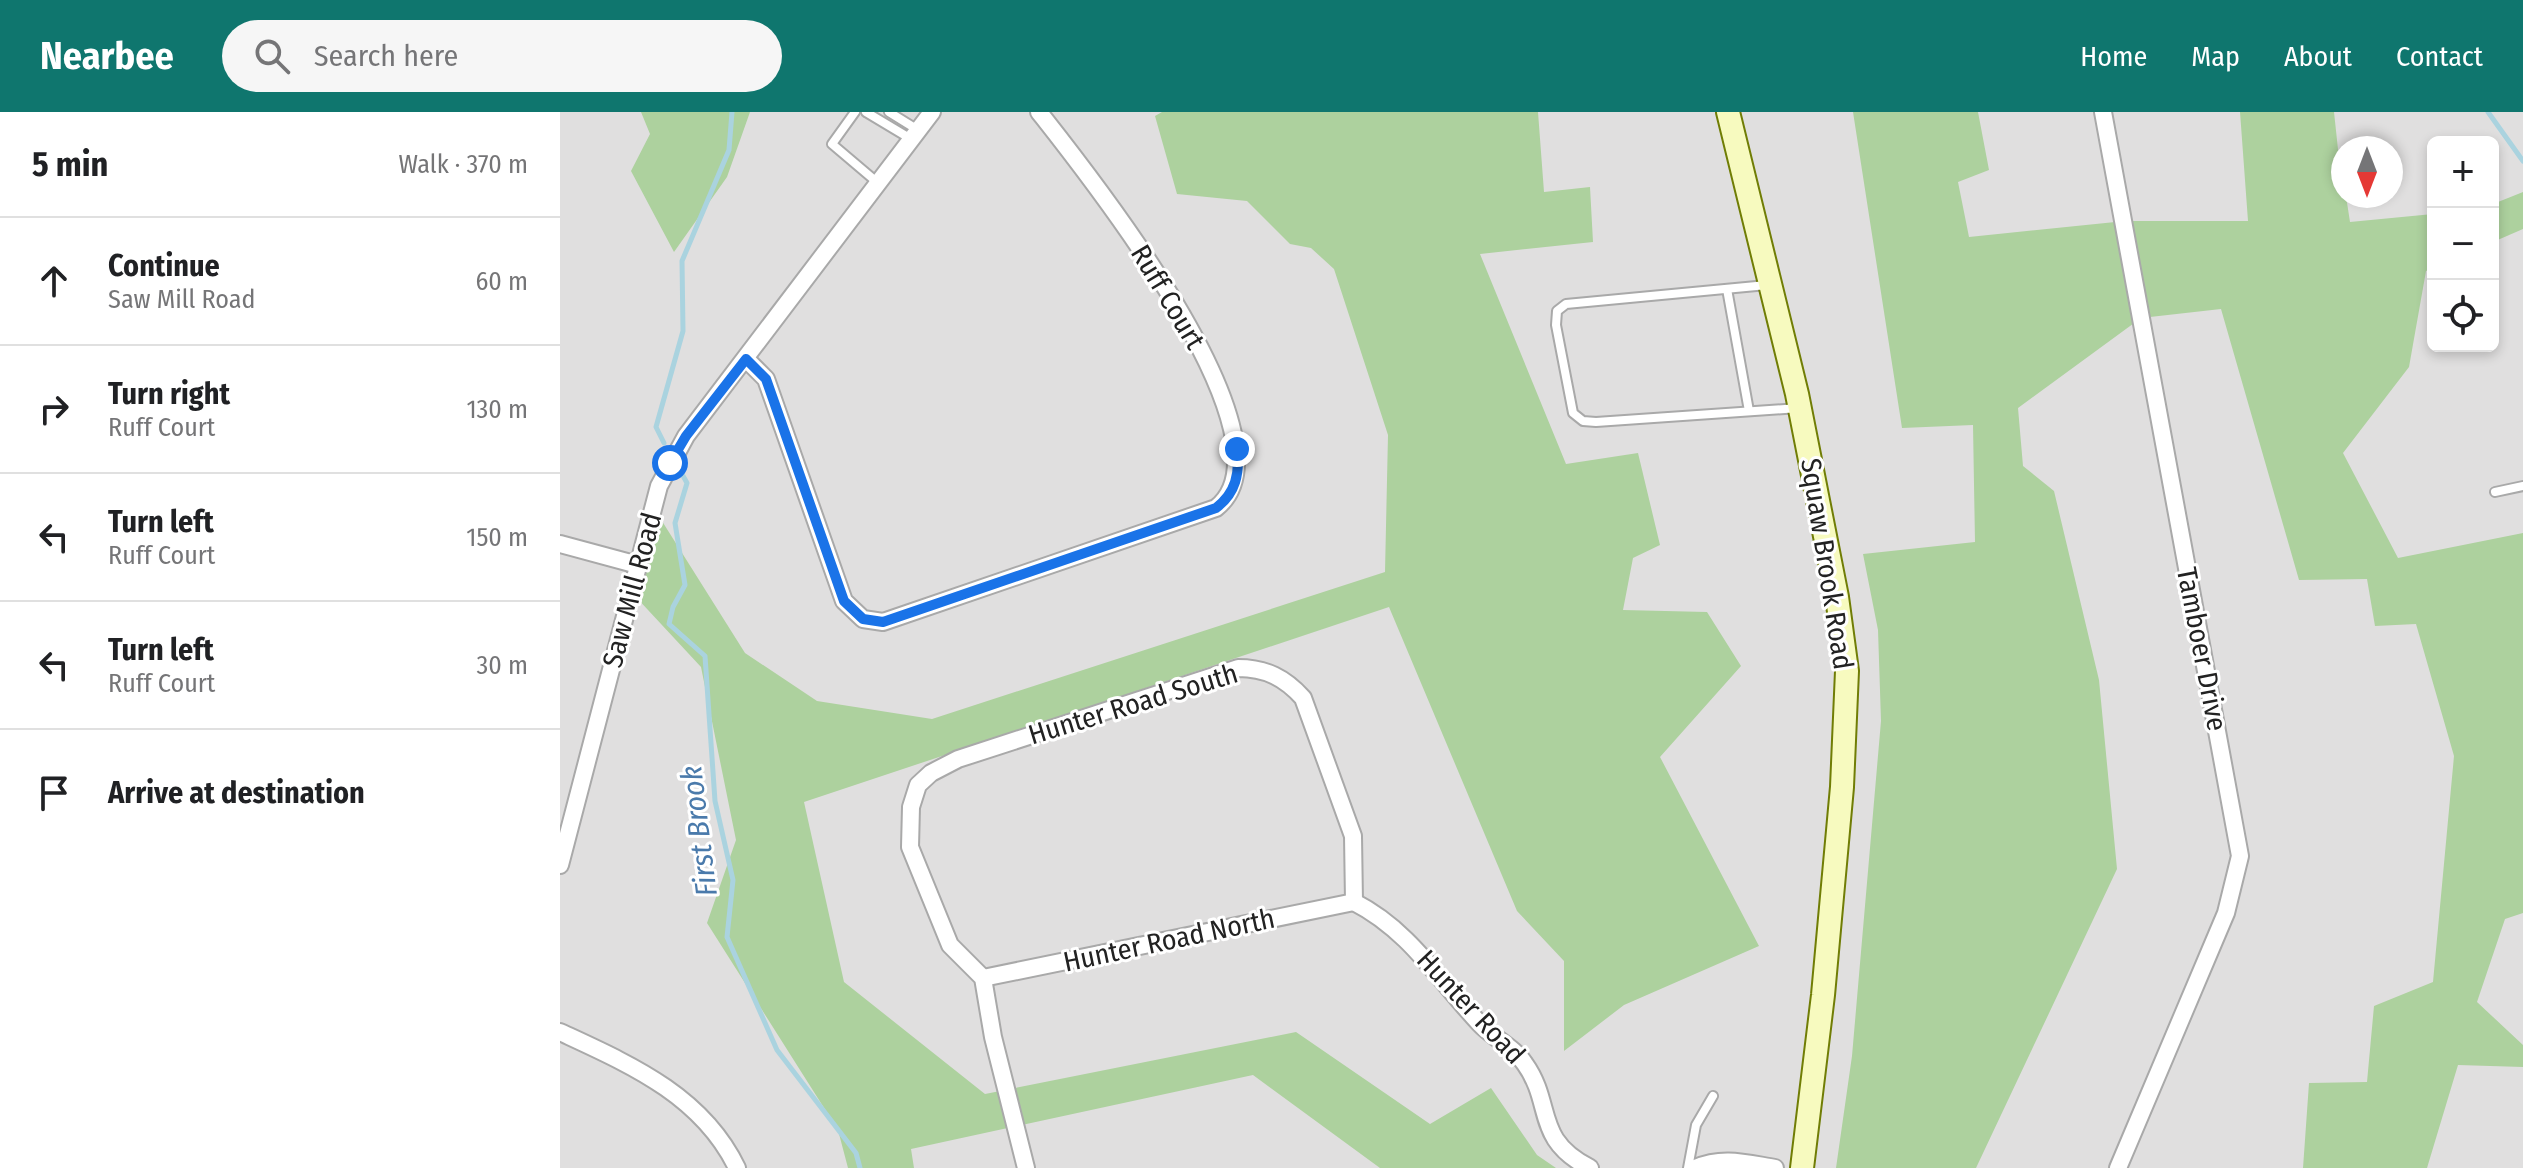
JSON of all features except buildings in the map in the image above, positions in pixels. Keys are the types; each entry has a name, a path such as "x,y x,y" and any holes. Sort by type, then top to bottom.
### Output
{"street":[{"name":"Saw Mill Road","path":"560,865 659,486 670,463 686,436 932,112"},
{"name":"Ruff Court","path":"746,359 766,379 844,601 853,612 871,622 883,622 1216,508 1226,501 1238,477 1237,449 1189,321 1039,112"},
{"name":"Squaw Brook Road","path":"1728,112 1800,408 1837,597 1847,671 1842,787 1822,1009 1802,1168"},
{"name":"Tamboer Drive","path":"2103,112 2240,856 2226,913 2118,1168"},
{"path":"560,544 638,565"},
{"name":"Hunter Road South","path":"983,978 950,945 910,847 911,807 918,785 931,773 958,759 1238,668 1258,668 1290,684 1303,698 1353,836 1354,902"},
{"name":"Hunter Road North","path":"983,978 1354,902"},
{"name":"Hunter Road","path":"1354,902 1392,925 1482,1027 1523,1060 1531,1073 1548,1130 1571,1158 1590,1168"},
{"path":"983,978 993,1037 1026,1168"},
{"path":"560,1032 639,1069 677,1094 720,1140 737,1168"},
{"path":"1695,1168 1714,1160 1729,1160 1775,1168"}],"lane":[{"path":"855,112 832,144 878,183"},
{"path":"866,112 914,135"},
{"path":"889,112 914,135"},
{"path":"1772,285 1566,304 1557,311 1556,325 1573,413 1583,421 1800,408"},
{"path":"1727,289 1749,411"},
{"path":"2495,492 2523,486"},
{"path":"1688,1168 1696,1125 1713,1096"}],"shaded area":[{"path":"560,112 2523,112 2523,1168 560,1168"}],"green space":[{"path":"641,112 750,112 727,177 674,252 631,171 650,134"},
{"path":"1162,112 1538,112 1544,192 1590,187 1593,242 1480,254 1566,464 1638,453 1660,545 1633,558 1623,610 1707,612 1741,666 1660,757 1759,946 1624,1005 1564,1051 1564,961 1517,911 1389,607 804,802 844,982 985,1094 1296,1032 1430,1124 1491,1088 1537,1155 1556,1168 1380,1168 1253,1075 911,1149 914,1168 848,1168 838,1130 707,923 736,840 701,667 635,596 655,510 745,653 817,701 932,719 1385,572 1388,435 1334,269 1311,248 1290,244 1247,201 1177,194 1155,116"},
{"path":"1853,112 1978,112 1989,170 1958,182 1969,237 2125,221 2248,221 2240,112 2334,112 2337,136 2331,136 2331,208 2348,208 2350,222 2427,215 2427,271 2409,367 2343,453 2398,558 2523,533 2523,913 2505,919 2477,1002 2523,1045 2523,1067 2458,1065 2427,1168 2303,1168 2309,1083 2367,1082 2374,1006 2433,982 2454,756 2416,624 2375,626 2367,579 2299,580 2221,309 2141,318 2018,408 2023,466 2054,491 2099,680 2117,869 1976,1168 1836,1168 1852,1056 1881,721 1878,630 1863,554 1975,542 1973,425 1902,428"},
{"path":"2523,192 2523,229 2499,239 2499,208 2499,202"}],"waterway":[{"name":"First Brook","path":"664,443 656,427 683,331 682,261 729,150 732,112"},
{"path":"2488,112 2523,161"},
{"name":"First Brook","path":"682,474 687,483 675,523 685,585 673,607 669,624 705,656 715,801 733,880 727,937 777,1050 856,1153 860,1168"}],"route":[{"path":"670,463 686,436 746,359 758,367 766,379 844,601 863,619 883,622 1216,508 1226,501 1238,477 1237,449"}]}
